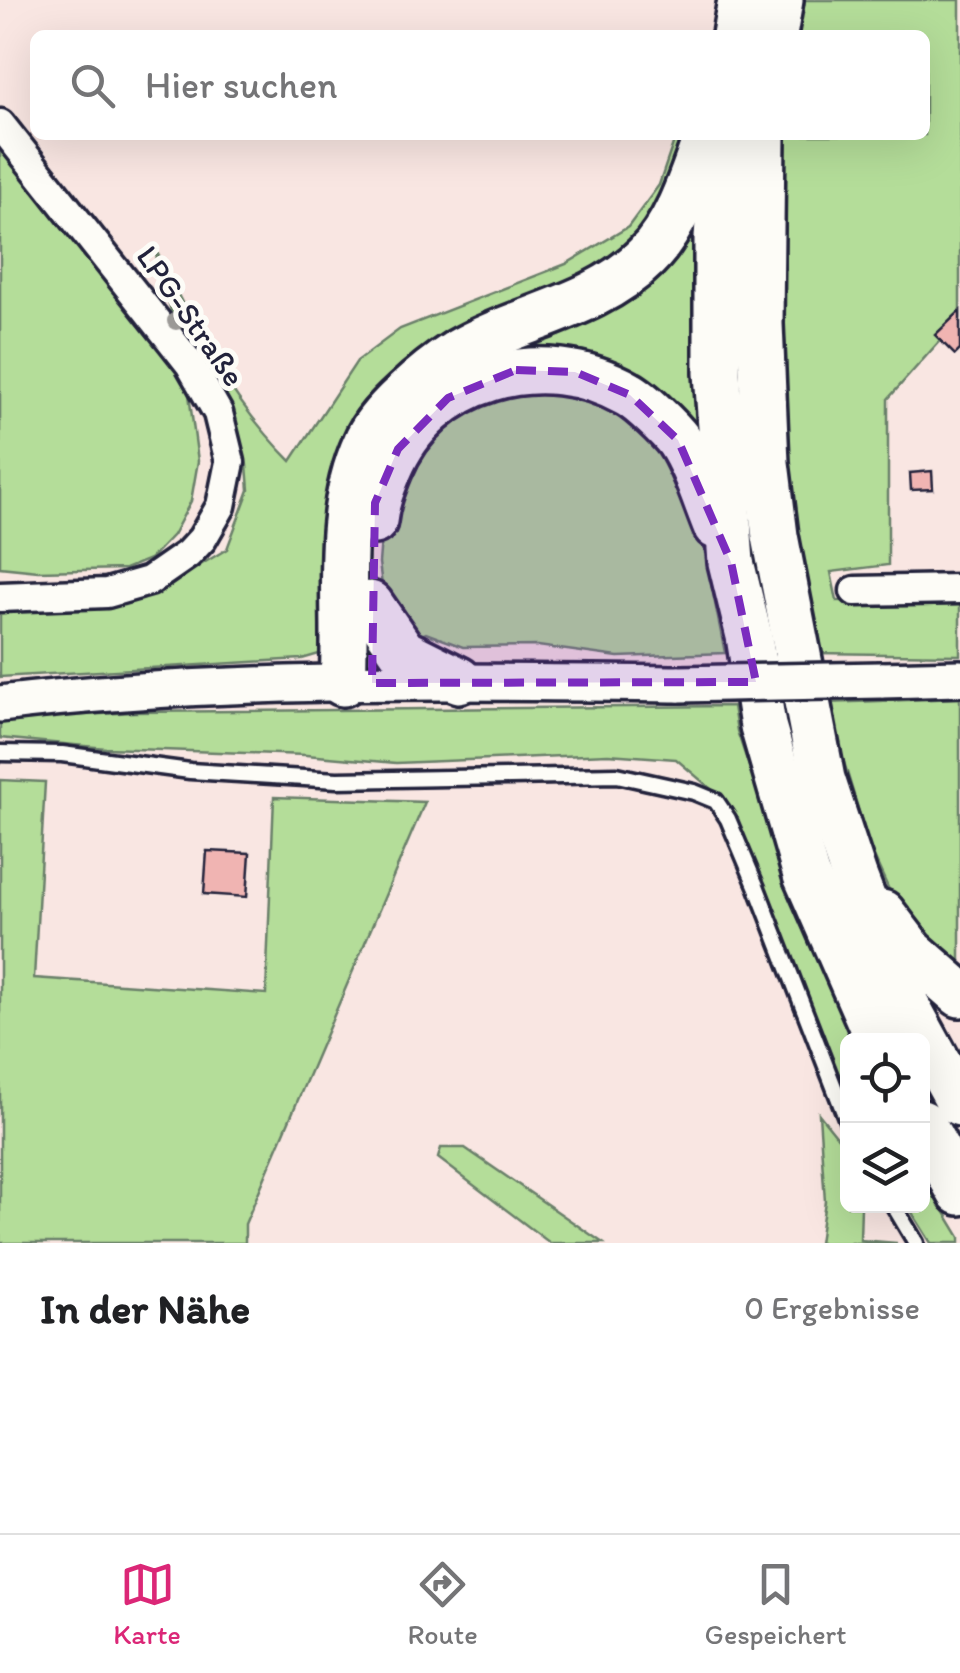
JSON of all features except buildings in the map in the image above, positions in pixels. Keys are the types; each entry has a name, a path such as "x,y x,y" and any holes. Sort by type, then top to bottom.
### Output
{"highway":[{"path":"736,30 741,0"},
{"path":"775,30 780,0"},
{"path":"357,683 344,531 352,482 367,440 391,407 458,353 580,302 648,256 674,214 705,140"},
{"path":"724,140 717,238 716,373 731,562 749,636 763,726 806,875 875,1033"},
{"path":"762,140 762,389 775,536 822,779 896,986 960,1103"},
{"path":"357,683 370,604 376,503 398,450 423,419 475,381 516,370 575,372 630,395 678,440 731,562"},
{"path":"370,604 403,652 458,680"},
{"path":"854,876 912,952 960,994"},
{"path":"930,1138 960,1192"}],"street":[{"name":"LPG-Straße","path":"0,124 190,364 218,413 230,462 221,506 202,538 188,554 149,581 107,594 0,597"},
{"path":"855,591 960,589"},
{"path":"0,704 222,688 458,680 680,684 960,678"}],"lane":[{"path":"0,752 62,754 190,770 337,780 617,775 694,792 716,801 728,819 757,888 840,1102"},
{"path":"898,1213 916,1243"}],"highlighted area":[{"path":"516,370 575,372 630,395 678,440 731,562 756,682 372,683 375,503 398,449 448,398"}],"green space":[{"path":"801,0 960,0 960,318 888,399 888,565 831,572 837,601 960,600 960,655 815,653 788,480 777,295 783,140 930,140 930,30 797,30"},
{"path":"674,140 692,140 650,237 421,363 326,652 302,659 0,677 0,610 142,600 227,549 249,490 247,465 227,404 177,333 153,244 229,386 291,461 357,361 400,329 566,264 628,227 659,185"},
{"path":"0,144 154,338 188,387 198,461 191,501 173,535 150,559 125,569 38,571 0,567"},
{"path":"700,186 695,393 702,473 685,435 505,361 425,389 552,328"},
{"path":"505,386 624,405 667,446 695,503 725,653 618,657 538,646 463,647 426,633 410,640 384,600 379,563 383,514 410,449"},
{"path":"960,698 960,985 900,914 870,848 826,703"},
{"path":"733,706 737,731 806,934 850,1033 840,1033 840,1084 730,805 676,759 608,754 396,763 306,755 106,748 0,738 0,720 134,712"},
{"path":"0,780 45,782 34,978 266,994 274,797 425,802 245,1224 245,1243 0,1243"},
{"path":"819,1114 840,1140 840,1213 861,1213 860,1240 897,1243 819,1243 825,1201"},
{"path":"441,1148 465,1148 603,1243 550,1243 438,1158"},
{"path":"930,1188 960,1237 960,1243 931,1243 912,1213 930,1213"}]}
